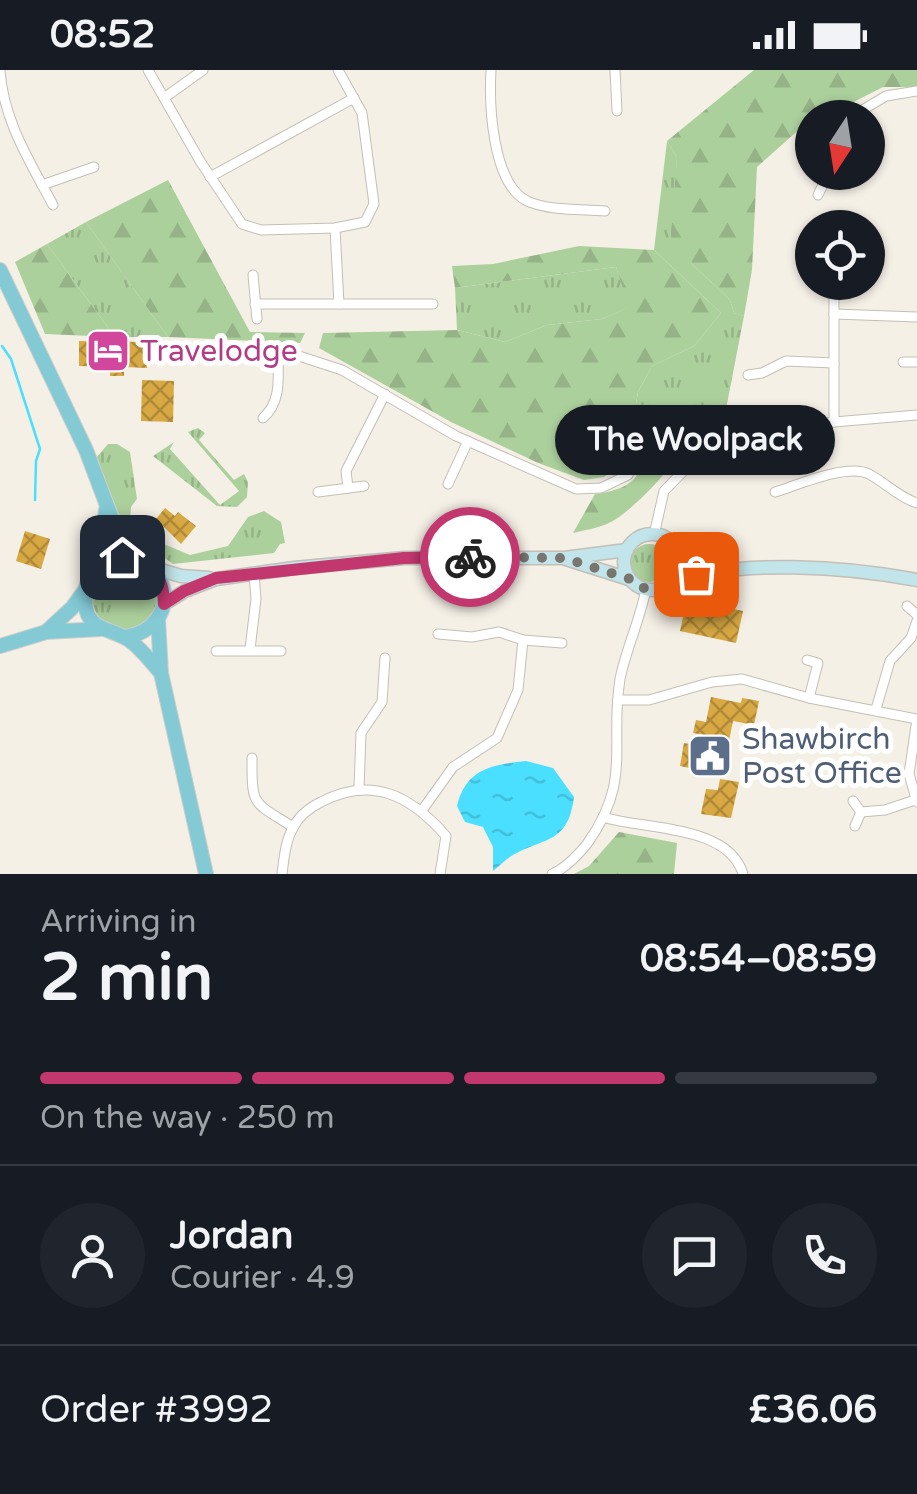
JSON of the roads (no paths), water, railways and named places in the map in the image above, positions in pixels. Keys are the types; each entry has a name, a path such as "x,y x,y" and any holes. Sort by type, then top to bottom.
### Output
{"main road":[{"path":"0,270 86,450 120,540 135,558 151,567 181,576 216,578 404,558 564,558 627,550 641,537 654,535 676,550 679,566 672,580"},
{"path":"46,632 72,608 99,566 106,509"},
{"path":"627,550 624,565 630,579"},
{"path":"676,550 738,569"},
{"path":"99,566 110,560 135,558"},
{"path":"564,558 630,579 646,589 660,588 672,580 696,574 738,569 833,570 917,580"},
{"path":"151,567 164,589 161,674 206,874"},
{"path":"125,637 143,632 184,591 216,578"},
{"path":"86,590 88,612 102,630"},
{"path":"0,646 46,632 102,630 125,637 161,674"}],"street":[{"path":"0,70 2,95 14,131 52,205"},
{"path":"148,70 242,224 260,230 334,228 365,222 374,204 362,113 338,70"},
{"path":"164,98 202,70"},
{"path":"492,70 491,105 499,155 502,172 512,188 527,200 545,205 605,211"},
{"path":"615,70 617,111"},
{"path":"879,100 917,91"},
{"path":"210,177 354,98"},
{"path":"42,185 94,167"},
{"path":"818,195 820,190"},
{"path":"334,228 339,304"},
{"path":"253,276 256,319"},
{"path":"834,300 834,422"},
{"path":"256,304 432,304"},
{"path":"834,314 917,317"},
{"path":"242,352 299,356 342,370 468,441 564,484 590,490 610,486 628,475 646,435 666,424 679,426 695,436 702,451"},
{"path":"263,418 273,409 277,396 278,354"},
{"path":"748,375 786,361 834,363"},
{"path":"902,362 917,362"},
{"path":"348,488 346,471 385,394"},
{"path":"654,535 664,492 702,451 738,436 917,415"},
{"path":"448,484 468,441"},
{"path":"775,492 856,470 917,503"},
{"path":"318,492 364,486"},
{"path":"250,650 256,598 254,573"},
{"path":"552,874 580,852 604,816 617,784 618,700 646,589"},
{"path":"876,709 890,660 910,638 917,618 906,606"},
{"path":"438,634 472,637 499,632 523,640 562,643"},
{"path":"423,809 453,767 497,738 518,690 523,640"},
{"path":"216,651 281,652"},
{"path":"359,789 361,732 382,702 385,658"},
{"path":"808,660 818,663 809,698"},
{"path":"385,670 399,670"},
{"path":"618,700 649,700 712,682 742,679 809,698 917,719 909,774 916,801 861,812"},
{"path":"252,758 252,794 256,803 293,827"},
{"path":"282,874 286,844 307,810 339,793 359,789 400,797 423,809 446,836 440,874"},
{"path":"853,801 861,812"},
{"path":"856,826 861,812"},
{"path":"604,816 668,827 727,848 740,862 743,874"}],"water":[{"path":"526,761 553,768 574,797 571,812 553,837 513,855 493,871 493,847 483,827 465,822 457,806 467,784 482,771"}],"waterway":[{"path":"2,346 11,359 40,449 35,500"}],"place":[{"name":"Travelodge","path":"108,351"},
{"name":"The Woolpack","path":"696,574"},
{"name":"Shawbirch Post Office","path":"710,756"}]}
